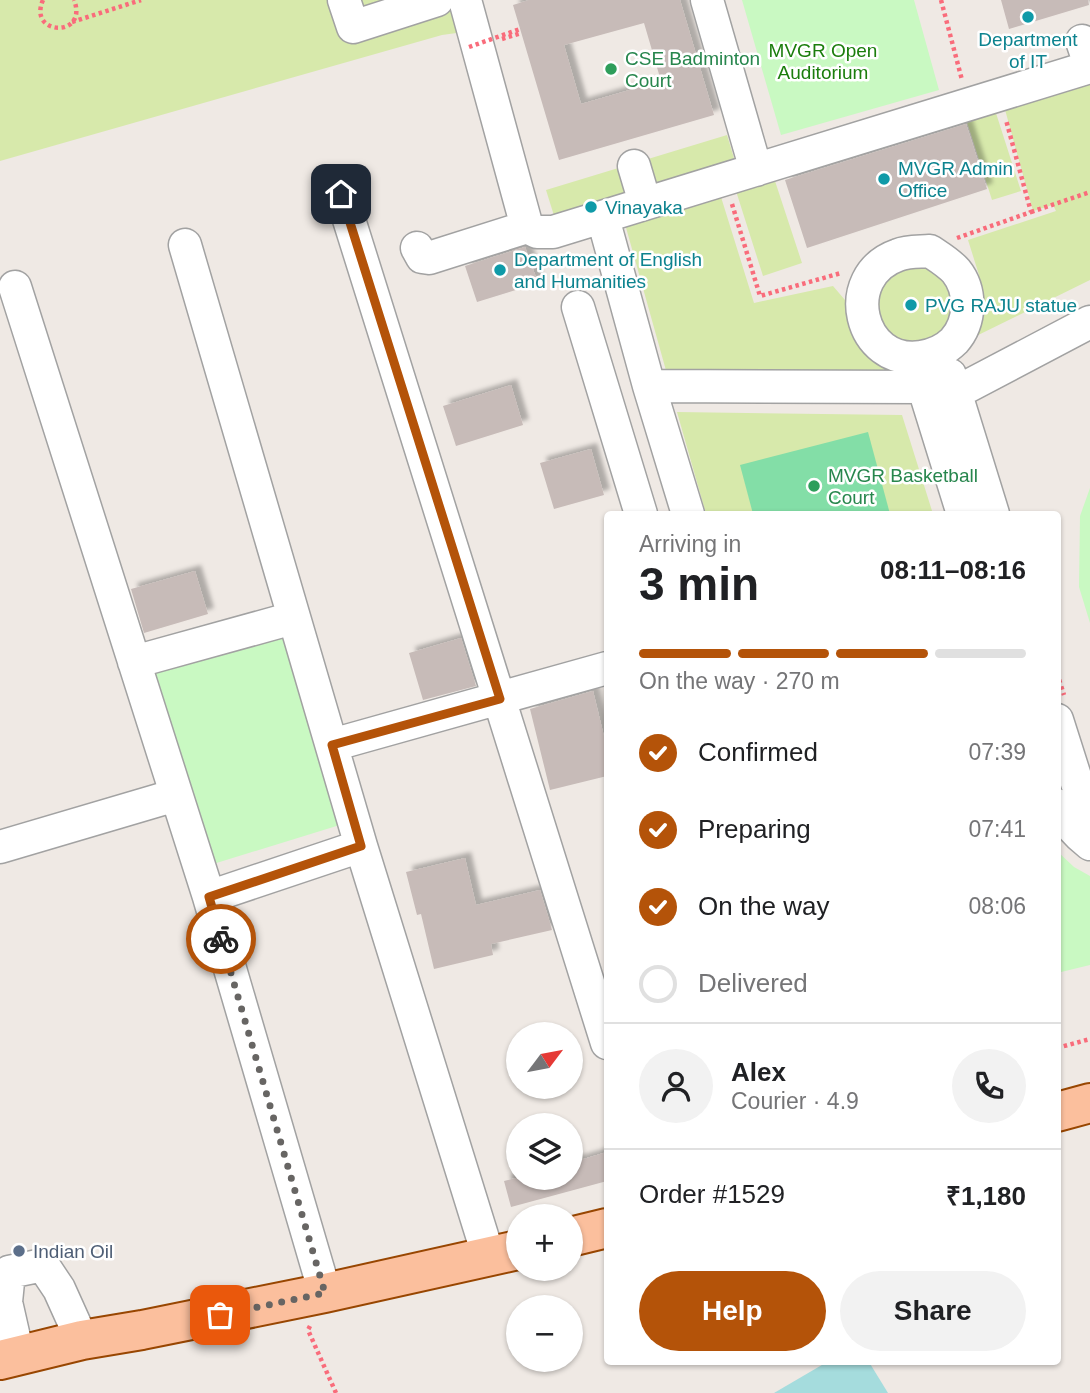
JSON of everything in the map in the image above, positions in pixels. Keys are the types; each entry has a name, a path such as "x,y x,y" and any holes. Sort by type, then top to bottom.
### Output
{"main road":[{"path":"1061,1111 1090,1103"},
{"path":"583,1234 604,1229"},
{"path":"9,1358 82,1340 142,1331 503,1254"}],"street":[{"path":"344,0 353,26 437,0"},
{"path":"465,0 527,227"},
{"path":"707,0 756,170"},
{"path":"417,248 422,257 429,258 527,227 537,232 553,232 603,218 1000,95 1087,58"},
{"path":"634,166 645,203"},
{"path":"341,194 604,1033"},
{"path":"603,218 649,386 687,511"},
{"path":"185,245 361,846 503,1254"},
{"path":"649,386 927,365 954,340 967,314 964,285 956,272 930,251 901,253 874,270 866,283 862,313 875,340 888,351 927,365 955,393 992,511"},
{"path":"15,287 209,897 325,1293"},
{"path":"579,307 640,511"},
{"path":"955,393 1090,322"},
{"path":"927,365 962,511"},
{"path":"134,662 293,618"},
{"path":"332,745 604,669"},
{"path":"1061,733 1077,783 1090,807"},
{"path":"1,842 176,795"},
{"path":"1061,810 1090,845"},
{"path":"209,897 361,846"},
{"path":"9,1358 6,1302 9,1272 43,1265 59,1289 82,1340"}],"path":[{"path":"43,0 41,16 49,26 55,28 141,0"},
{"path":"72,22 76,12 74,0"},
{"path":"941,0 968,104"},
{"path":"469,47 520,29"},
{"path":"1000,95 1031,212"},
{"path":"725,179 760,296 886,260"},
{"path":"916,252 1090,192"},
{"path":"1061,1047 1090,1039"},
{"path":"325,1293 308,1330 336,1393"}],"green space":[{"path":"0,0 455,0 464,32 442,35 0,161"},
{"name":"MVGR Open Auditorium","path":"742,0 914,0 939,90 781,135"},
{"path":"1090,81 1090,280 964,342 979,275 968,240 1056,211 1053,205 1033,211 1004,106"},
{"path":"995,110 1021,191 992,200 966,119"},
{"path":"727,135 737,168 556,222 546,190"},
{"path":"774,178 802,263 763,276 736,191"},
{"path":"721,197 754,303 833,286 845,300 859,330 886,355 905,382 667,374 625,224"},
{"path":"909,262 936,269 953,292 952,318 936,339 911,346 878,327 875,286"},
{"path":"677,412 902,415 932,511 705,511"},
{"name":"MVGR Basketball Court","path":"868,432 889,511 752,511 740,465"},
{"path":"1090,488 1090,623 1079,587 1080,516"},
{"path":"284,630 343,824 210,865 150,670"},
{"path":"1061,855 1074,867 1090,876 1090,965 1061,972"}],"water":[{"path":"822,1365 871,1365 888,1393 774,1393"}],"building":[{"path":"529,0 680,0 714,115 559,160 513,5","holes":["644,23 661,81 581,104 564,45"]},
{"name":"Department of IT","path":"1001,0 1088,0 1089,5 1009,29"},
{"name":"MVGR Admin Office","path":"966,124 987,189 807,248 785,180"},
{"name":"Department of English and Humanities","path":"525,247 538,283 477,302 465,266"},
{"path":"511,385 523,425 456,446 443,406"},
{"path":"591,449 604,495 554,509 540,463"},
{"path":"195,571 208,614 144,633 131,589"},
{"path":"461,638 476,686 423,700 409,653"},
{"path":"593,691 604,737 604,777 550,790 530,709"},
{"path":"465,858 476,905 540,890 552,930 491,944 493,955 434,969 421,914 417,915 406,872"},
{"path":"604,1153 604,1182 583,1188 583,1159"},
{"path":"506,1190 574,1190 522,1204 510,1204"}],"way so far":[{"path":"220,1315 325,1293 221,939"}],"place":[{"name":"Department of IT","path":"1028,17"},
{"name":"CSE Badminton Court","path":"611,69"},
{"name":"MVGR Admin Office","path":"884,179"},
{"name":"Vinayaka","path":"591,207"},
{"name":"Department of English and Humanities","path":"500,270"},
{"name":"PVG RAJU statue","path":"911,305"},
{"name":"MVGR Basketball Court","path":"814,486"},
{"name":"Indian Oil","path":"19,1251"}],"route":[{"path":"221,939 209,897 361,846 332,745 500,699 341,194"}]}
